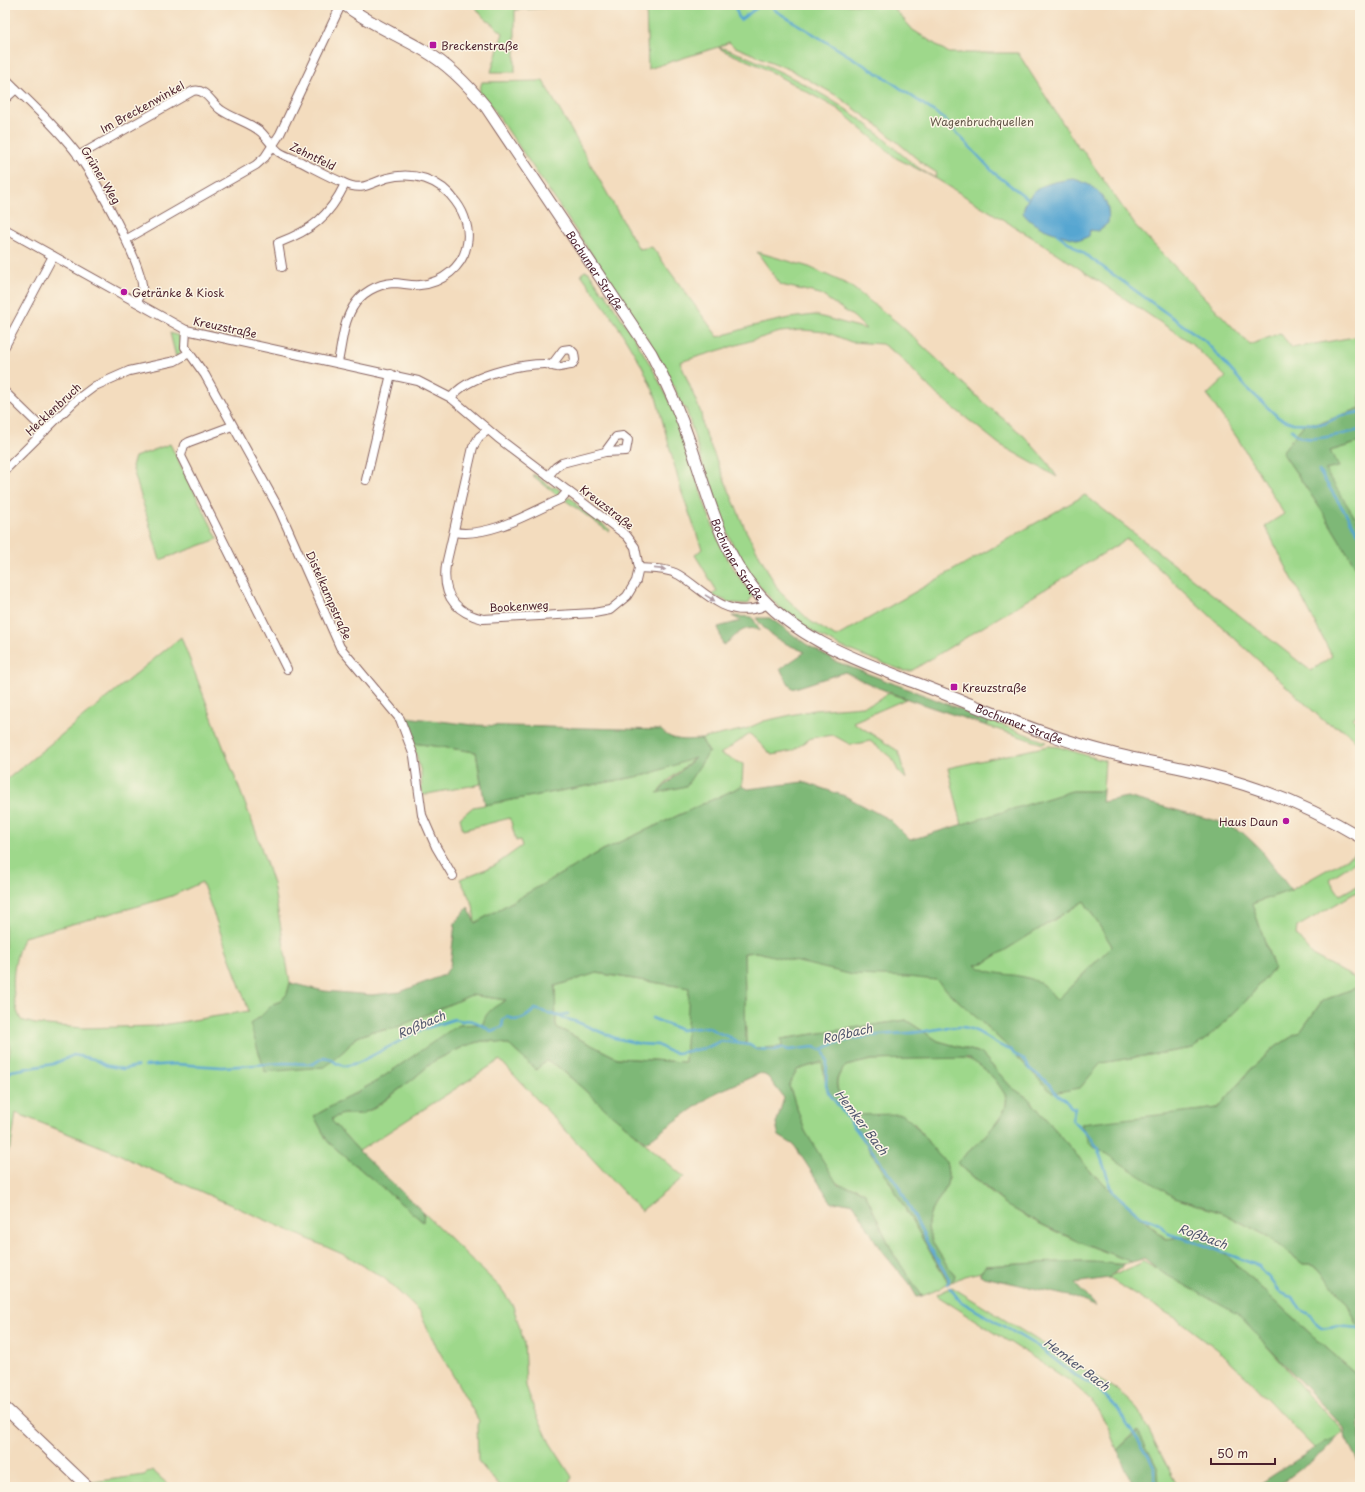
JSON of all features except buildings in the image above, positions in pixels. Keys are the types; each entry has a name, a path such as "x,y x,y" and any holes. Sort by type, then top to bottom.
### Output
{"main road":[{"name":"Bochumer Straße","path":"345,5 374,25 420,48 440,61 464,81 486,107 654,359 680,413 723,538 739,568 767,604 780,616 806,634 843,654 871,666 1077,744 1111,754 1213,776 1241,785 1319,816 1360,837"},
{"path":"5,1408 88,1487"}],"street":[{"path":"126,239 256,165 265,157 280,134 342,5"},
{"name":"Grüner Weg","path":"5,78 60,133 78,156 126,239 141,281 142,291 137,302"},
{"path":"5,99 16,89"},
{"name":"Im Breckenwinkel","path":"78,156 196,90 202,91 215,106 260,131 273,146"},
{"name":"Zehntfeld","path":"273,146 279,152 345,184 362,188 398,176 427,179 446,190 452,196 465,218 468,236 464,254 460,261 443,278 421,285 393,283 383,285 372,289 362,296 353,307 347,321 338,362"},
{"path":"282,267 278,243 309,229 324,218 334,205 345,184"},
{"name":"Kreuzstraße","path":"5,229 186,330 391,374 418,381 451,398 488,430 627,536 638,556 639,568"},
{"path":"5,346 53,256"},
{"path":"186,330 184,342 189,353"},
{"name":"Distelkampstraße","path":"189,353 205,375 232,426 280,509 340,647 400,719 414,756 422,816 436,846 453,876"},
{"name":"Hecklenbruch","path":"5,470 75,401 95,386 129,371 175,361 189,353"},
{"path":"451,398 471,381 520,366 546,364 551,366"},
{"path":"366,480 391,374"},
{"path":"5,392 45,431"},
{"path":"232,426 189,442 184,445 181,456 287,669"},
{"name":"Bookenweg","path":"488,430 479,437 473,447 446,565 446,588 449,595 460,610 472,616 483,619 602,612 616,606 628,596 634,586 639,568"},
{"path":"548,476 556,466 605,452"},
{"path":"454,532 466,533 491,530 561,499 568,491"},
{"path":"639,568 672,572 679,575 711,599 736,610 762,608 767,604"}],"green space":[{"path":"474,5 545,5 545,8 515,10 515,72 491,72 503,33 483,17"},
{"name":"Wagenbruchquellen","path":"646,5 891,5 913,30 949,53 1018,53 1079,149 1081,148 1135,225 1250,345 1280,333 1292,348 1360,336 1360,408 1321,423 1305,423 1282,452 1322,511 1360,574 1360,713 1353,718 1360,727 1360,746 1343,729 1325,722 1127,539 911,671 904,671 861,655 820,636 789,615 764,592 745,566 729,538 706,476 686,409 682,405 666,372 648,340 550,193 492,107 479,92 482,82 543,81 639,249 652,247 718,337 753,326 789,318 815,315 866,329 854,317 820,294 781,285 757,252 809,267 849,285 898,323 983,402 1024,436 1048,463 1057,477 999,444 936,394 898,355 882,344 851,342 826,332 802,330 780,332 680,362 701,413 703,428 746,531 779,591 810,621 836,637 1085,495 1311,671 1332,656 1265,526 1284,514 1238,439 1207,395 1226,377 1190,342 1038,241 935,178 896,158 838,109 760,66 718,47 648,69","holes":["729,42 733,46 793,71 839,97 882,129 923,164 937,173 935,178 907,159 865,123 815,90 755,60 719,47"]},
{"path":"585,271 589,272 602,292 605,293 642,350 666,394 682,434 714,530 737,575 753,595 748,604 731,603 712,595 717,591 695,555 702,549 681,490 656,397 643,368 616,323 581,274"},
{"path":"170,333 179,336 181,350 176,357"},
{"path":"1360,408 1360,442 1330,451 1339,467 1325,470 1360,525 1360,574 1322,511 1282,452 1305,423 1321,423"},
{"path":"1360,442 1360,525 1324,470 1338,467 1330,451"},
{"path":"170,444 218,539 160,560 132,466 135,457"},
{"path":"532,475 535,475 552,488 555,487 560,490 558,496"},
{"path":"568,498 576,502 576,505 610,530 609,532 565,500"},
{"path":"732,616 752,617 760,630 743,630 723,645 718,627 741,621"},
{"path":"756,618 770,618 806,644 837,662 989,720 987,726 915,702 862,681 845,672 792,689 780,669 805,652 772,635"},
{"path":"181,637 256,832 273,884 282,934 290,983 287,994 281,1001 273,1004 260,1017 250,1024 333,1059 346,1049 355,1038 373,1031 393,1029 471,995 507,1000 483,1024 460,1025 377,1081 314,1116 328,1142 422,1221 424,1213 500,1287 513,1306 524,1342 526,1386 534,1409 550,1443 572,1477 568,1487 500,1487 478,1461 477,1425 479,1421 431,1337 420,1312 384,1278 349,1257 136,1163 117,1153 16,1113 11,1146 5,1159 5,1069 7,1068 10,1050 5,1014 5,781","holes":["202,882 249,1011 156,1026 83,1028 35,1024 21,1020 17,1011 14,989 17,956 24,937 172,896"]},
{"path":"888,693 906,699 853,722 898,751 906,779 898,771 893,759 870,741 851,745 833,735 811,738 792,751 772,755 750,734 720,754 743,764 742,786 603,850 475,923 473,905 460,879 494,866 522,846 520,840 516,841 510,818 463,830 460,818 473,807 646,775 696,757 670,779 658,792 686,785 709,752 701,739 746,729 764,721 814,710 862,706 874,703"},
{"path":"406,717 473,725 661,730 670,737 685,740 701,739 709,752 686,786 657,793 695,758 646,775 485,805 476,752 413,743"},
{"path":"989,720 1046,742 1043,744 987,726"},
{"path":"413,743 476,752 481,784 422,795 421,773"},
{"path":"1048,746 1059,747 1105,761 1103,791 1072,791 962,825 948,768"},
{"path":"803,782 845,796 890,820 910,840 1072,791 1103,791 1102,802 1127,797 1217,821 1242,832 1260,849 1291,890 1252,904 1274,968 1245,1002 1210,1036 1193,1048 1101,1063 1080,1088 1052,1093 1004,1043 936,980 908,977 853,975 756,952 744,953 746,1044 755,1048 782,1047 781,1039 906,1020 938,1041 981,1053 1011,1087 1029,1099 1092,1173 1165,1239 1204,1235 1301,1325 1360,1377 1360,1465 1346,1439 1344,1428 1237,1314 1163,1273 1144,1258 1132,1262 1078,1241 1045,1226 1008,1206 957,1163 996,1123 1003,1114 1006,1105 1006,1096 997,1082 990,1074 968,1058 871,1060 846,1066 837,1080 837,1089 846,1104 841,1108 828,1092 822,1062 797,1070 789,1086 805,1131 838,1185 855,1188 865,1193 894,1255 922,1296 917,1297 910,1285 880,1249 854,1204 844,1202 832,1203 794,1145 779,1136 776,1124 784,1098 768,1077 761,1073 715,1093 646,1142 612,1115 557,1066 546,1061 536,1070 509,1045 493,1041 482,1041 465,1046 434,1061 413,1079 374,1108 361,1114 343,1114 333,1118 332,1121 359,1151 424,1213 423,1222 328,1142 314,1116 377,1081 452,1029 460,1025 483,1024 484,1019 489,1012 506,1000 471,995 393,1029 373,1031 355,1038 346,1049 325,1067 265,1072 250,1024 260,1017 273,1004 281,1001 287,994 290,983 324,991 372,995 400,992 444,975 450,967 455,923 468,907 475,923 603,850 742,786 748,789","holes":["1084,901 1112,946 1057,1000 1045,986 1032,979 990,972 975,965 986,962","597,973 689,988 685,1062 617,1058 556,1027 555,986"]},
{"path":"1360,851 1360,859 1329,879 1340,895 1360,884 1360,890 1297,927 1296,935 1314,956 1360,981 1360,986 1322,1001 1301,1031 1277,1046 1253,1067 1218,1108 1081,1125 1175,1198 1223,1213 1269,1237 1303,1264 1310,1264 1318,1268 1348,1305 1360,1330 1360,1377 1301,1325 1204,1235 1166,1239 1092,1173 1029,1099 1011,1087 981,1053 938,1041 906,1020 781,1039 782,1047 755,1048 746,1044 744,953 756,952 936,980 1004,1043 1080,1088 1100,1063 1193,1048 1210,1036 1245,1002 1274,968 1252,904 1291,890"},
{"path":"1084,901 1112,946 1057,1000 1037,983 1027,979 985,971 974,965 986,962"},
{"path":"596,973 690,988 685,1062 617,1058 556,1027 555,986"},
{"path":"1360,986 1360,1330 1348,1305 1318,1268 1310,1264 1303,1264 1269,1237 1223,1213 1175,1198 1089,1143 1081,1124 1218,1108 1253,1067 1277,1046 1301,1031 1322,1001"},
{"path":"482,1041 493,1041 509,1045 521,1056 546,1061 557,1066 684,1177 641,1211 500,1060 359,1151 332,1121 333,1118 343,1114 361,1114 375,1108 434,1061 465,1046"},
{"path":"950,1057 968,1059 981,1066 998,1083 1006,1098 1006,1106 996,1124 957,1163 995,1196 1023,1215 1069,1237 1132,1262 1120,1264 1072,1262 985,1266 982,1272 964,1276 952,1282 955,1275 942,1258 934,1244 928,1224 933,1208 945,1190 948,1174 946,1162 937,1154 914,1123 847,1115 885,1174 948,1283 939,1289 922,1296 894,1255 865,1193 856,1188 844,1187 834,1181 805,1131 789,1086 797,1070 822,1062 827,1092 841,1108 846,1104 838,1089 837,1080 846,1066 871,1060"},
{"path":"902,1114 915,1125 934,1150 946,1162 948,1174 945,1190 933,1208 928,1224 934,1244 942,1258 955,1275 954,1279 949,1284 885,1174 847,1115"},
{"path":"1142,1260 1237,1313 1281,1362 1307,1394 1342,1429 1343,1433 1315,1449 1217,1349 1182,1322 1108,1278 1139,1264"},
{"path":"1055,1262 1096,1262 1124,1265 1108,1278 1075,1283 1097,1307 1073,1297 980,1276 985,1266"},
{"path":"952,1287 1119,1391 1139,1412 1178,1487 1159,1487 1137,1431 1117,1450 1108,1426 1091,1400 1070,1381 936,1295"},
{"path":"1138,1431 1158,1469 1159,1487 1134,1487 1117,1450"},
{"path":"1338,1437 1324,1452 1276,1487 1255,1487 1324,1442"},
{"path":"152,1470 171,1487 97,1487 92,1482 144,1475"}],"water":[{"path":"1073,179 1081,181 1095,189 1104,200 1109,214 1108,223 1098,231 1090,230 1089,236 1080,240 1041,228 1028,219 1023,213 1026,204 1035,191 1048,184"}],"waterway":[{"path":"734,5 740,20 761,5"},
{"path":"771,5 776,11 887,79 943,118 994,173 1027,198"},
{"path":"1057,234 1205,341 1246,387 1279,418 1293,423 1324,424 1340,416 1360,412"},
{"path":"1292,430 1298,436 1304,438 1329,437 1360,430"},
{"path":"1319,471 1360,536"},
{"name":"Roßbach","path":"145,1066 175,1064 222,1067 285,1063 313,1064 324,1057 344,1066 358,1063 421,1030 455,1019 462,1021 474,1021 491,1031 502,1027 503,1020 508,1016 511,1019 519,1020 526,1017 535,1009 577,1022 615,1038 641,1044 658,1045 668,1051 677,1053 706,1048 721,1041 750,1045 756,1049 774,1050 782,1048 789,1050 814,1047 821,1050 841,1042 864,1037 949,1027 969,1028 1011,1050 1014,1054 1024,1059 1030,1069 1051,1085 1056,1094 1066,1100 1071,1107 1075,1108 1072,1120 1091,1138 1097,1147 1113,1192 1141,1216 1161,1225 1169,1234 1196,1242 1259,1266 1279,1290 1284,1294 1293,1297 1300,1309 1310,1314 1315,1322 1322,1328 1335,1326 1358,1328 1360,1331"},
{"name":"Roßbach","path":"555,1016 568,1014"},
{"path":"652,1018 681,1030 708,1027 739,1043"},
{"name":"Hemker Bach","path":"823,1049 827,1061 826,1085 828,1092 900,1188 928,1244 949,1279 948,1284"},
{"name":"Roßbach","path":"5,1079 11,1071 53,1064 74,1055 94,1059 105,1065 123,1069 138,1066"},
{"name":"Hemker Bach","path":"950,1288 960,1301 1039,1347 1073,1374 1095,1386 1117,1408 1149,1457 1155,1470 1154,1487"}],"place":[{"name":"Breckenstraße","path":"433,45"},
{"name":"Getränke & Kiosk","path":"124,292"},
{"name":"Kreuzstraße","path":"954,687"},
{"name":"Haus Daun","path":"1286,821"}]}
